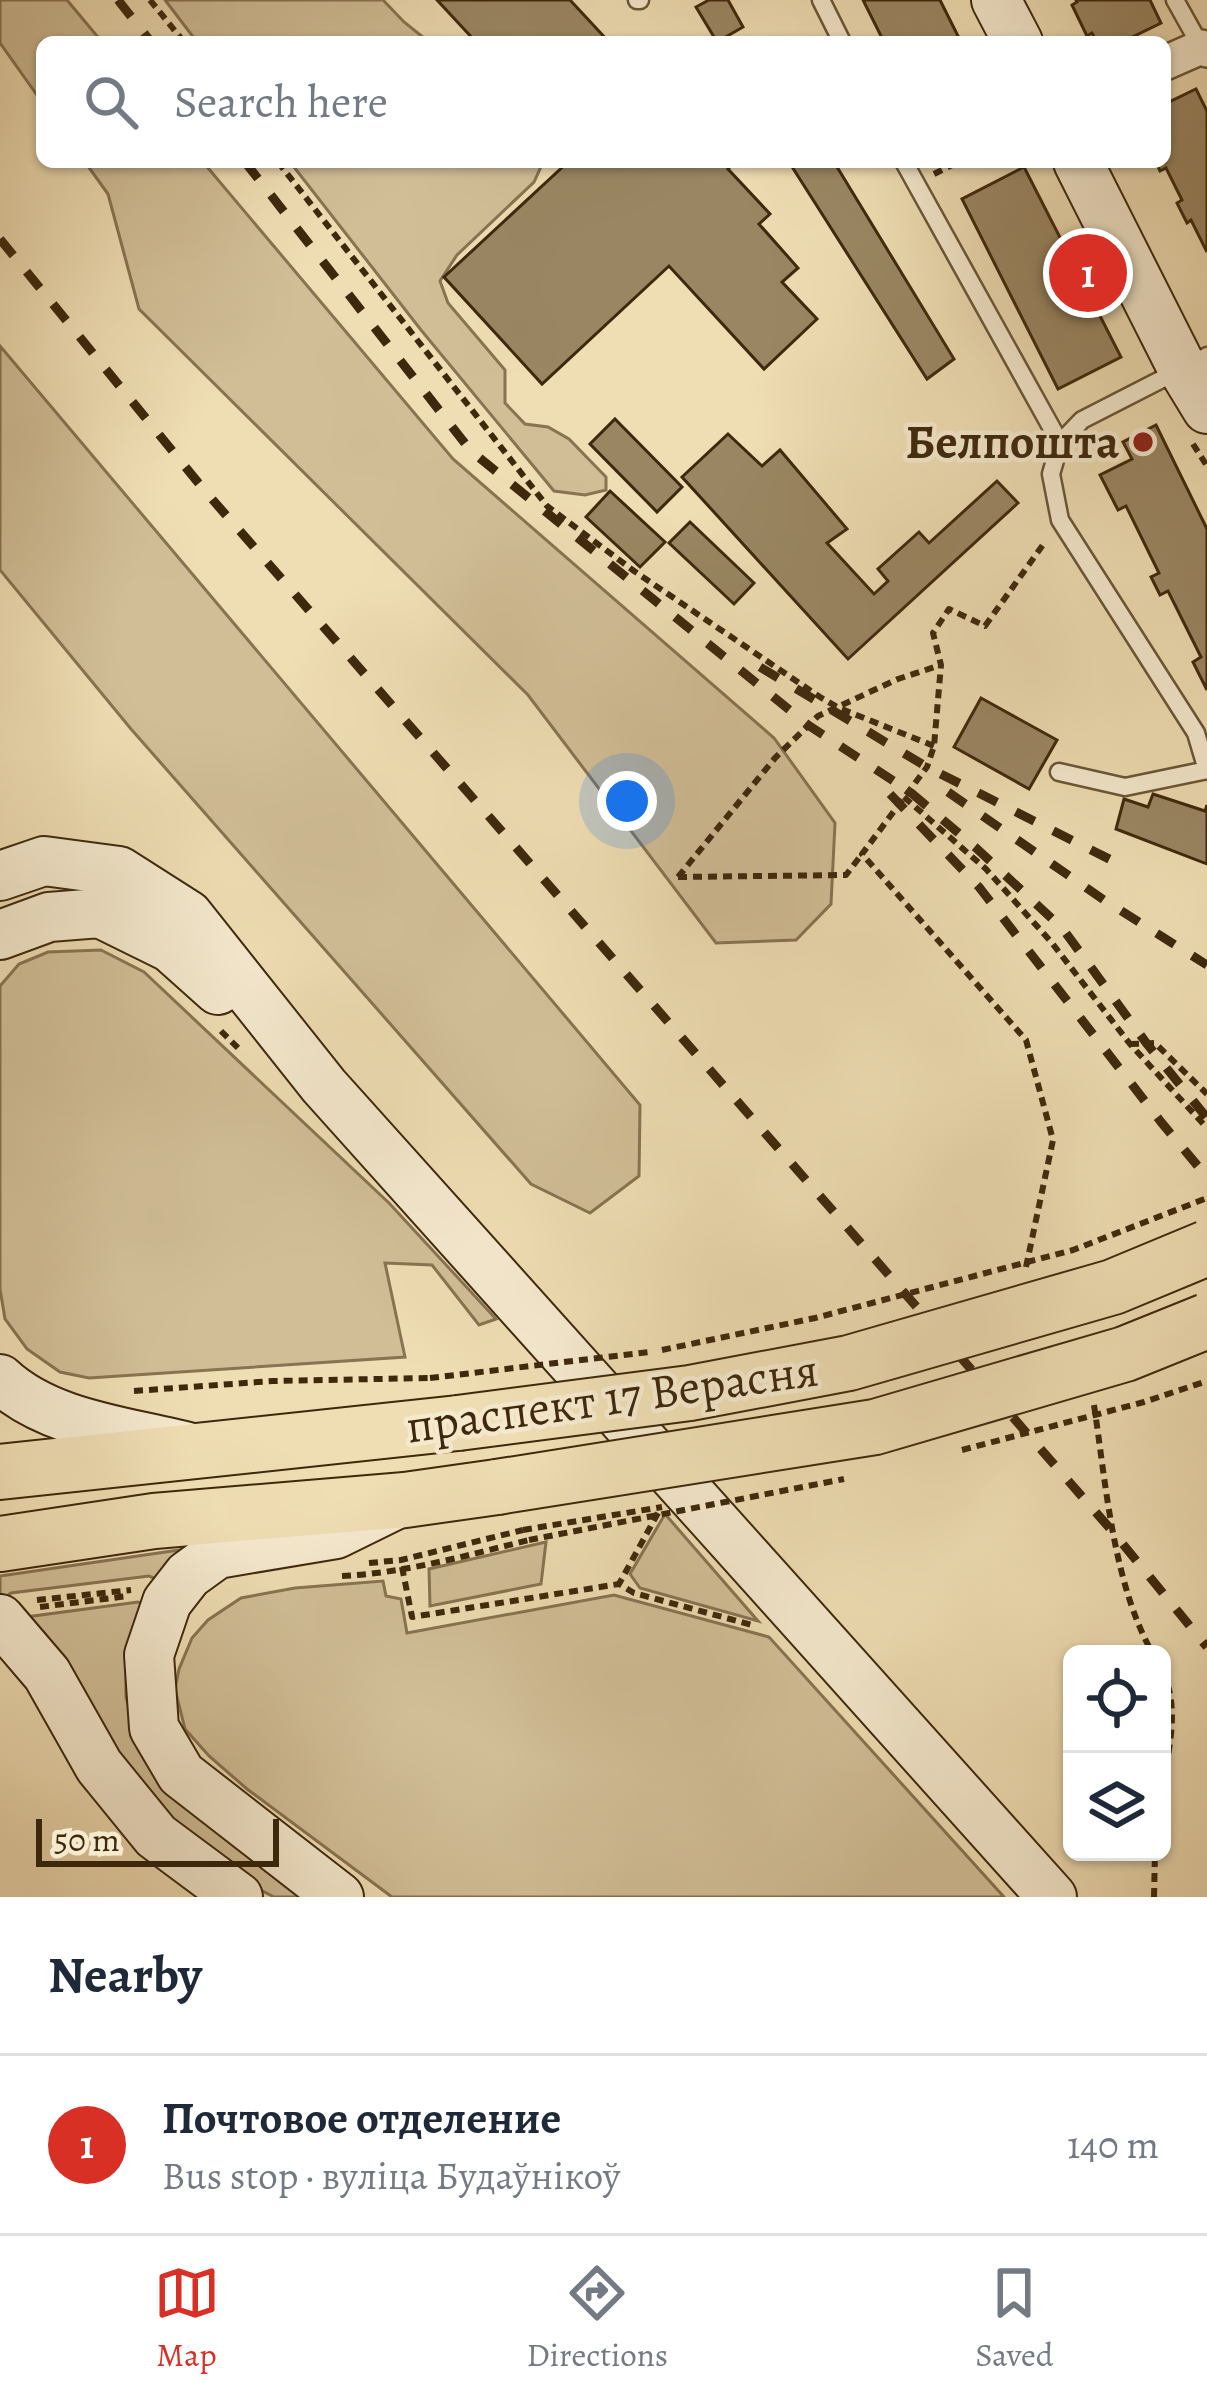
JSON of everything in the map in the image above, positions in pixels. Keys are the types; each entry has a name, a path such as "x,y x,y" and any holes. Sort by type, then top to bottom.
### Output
{"main road":[{"path":"997,0 1015,36"},
{"path":"1081,168 1194,362 1207,409"},
{"path":"0,876 44,861 119,871 188,915 324,1086 1052,1897"},
{"path":"0,935 49,917 100,913 171,948 324,1086"},
{"name":"праспект 17 Верасня","path":"0,1472 198,1449 444,1401 689,1393 849,1363 1113,1287 1207,1248"},
{"name":"праспект 17 Верасня","path":"0,1544 154,1521 405,1500 875,1427 1124,1354 1207,1321"},
{"path":"0,1378 16,1394 61,1416 198,1449"},
{"path":"339,1897 181,1774 154,1728 149,1655 167,1603 188,1576 217,1554 336,1534 405,1500"},
{"path":"20,1609 47,1674 99,1766 156,1836 238,1897"}],"street":[{"path":"1171,61 1205,52"}],"lane":[{"path":"820,0 839,36"},
{"path":"1175,0 1205,52"},
{"path":"907,168 1060,442"},
{"path":"1059,772 1126,788 1207,770 1201,730 1060,520 1051,474 1060,442 1082,420 1194,362"}],"path":[{"path":"151,0 179,36"},
{"path":"283,168 547,506 634,572 839,707 934,746"},
{"path":"940,665 818,716 775,758 678,877 846,875 927,767 934,746 940,665 933,633 949,609 985,626 1060,520"},
{"path":"904,797 986,868 1130,1044 1207,1128"},
{"path":"862,854 1026,1040 1053,1140 1024,1274"},
{"path":"1130,1044 1155,1043 1207,1094"},
{"path":"114,1393 273,1381 444,1401 815,1318 1073,1250 1207,1198"},
{"path":"1092,1392 1113,1532 1139,1630 1148,1645"},
{"path":"619,1584 664,1502"},
{"path":"328,1576 530,1540"},
{"path":"402,1564 412,1617 619,1584 634,1593 763,1628"},
{"path":"20,1609 141,1592"},
{"path":"1154,1897 1156,1861"}],"shaded area":[{"path":"0,0 67,0 97,36 36,36 36,94 0,43"},
{"path":"165,0 383,0 422,36 192,36"},
{"path":"89,168 208,168 453,459 774,738 835,823 831,904 796,940 716,943 528,695 139,309 108,194"},
{"path":"295,168 540,168 534,182 457,255 440,281 448,303 505,370 505,403 525,424 548,427 569,439 606,477 606,490 585,495 554,491"},
{"path":"0,346 640,1105 639,1176 590,1213 531,1184 131,729 0,570"},
{"path":"101,950 144,972 389,1203 496,1319 479,1325 432,1265 385,1263 405,1357 89,1378 60,1372 27,1349 5,1319 0,1289 0,986 19,964 48,952"},
{"path":"665,1514 758,1621 640,1588 630,1574"},
{"path":"546,1542 541,1584 430,1606 429,1569"},
{"path":"186,1549 164,1582 149,1576 0,1598 0,1576"},
{"path":"383,1581 386,1596 401,1599 407,1633 614,1595 769,1637 1004,1897 392,1897 209,1756 185,1729 175,1689 192,1638 208,1620 241,1598"},
{"path":"138,1602 149,1607 126,1663 126,1697 137,1738 313,1897 274,1897 255,1887 132,1786 26,1617"}],"building":[{"path":"437,0 570,0 603,36 470,36"},
{"path":"709,0 728,0 743,27 727,36 713,36 696,7"},
{"path":"863,0 940,0 958,36 881,36"},
{"path":"1150,0 1161,23 1134,36 1087,36 1072,5"},
{"path":"1196,89 1207,111 1207,252 1177,203 1182,200 1166,168 1171,168 1171,101"},
{"path":"562,168 729,168 770,214 759,224 798,268 782,282 817,319 764,369 669,266 542,384 444,277"},
{"path":"793,168 838,168 954,359 927,379"},
{"path":"1025,168 1121,357 1058,389 962,199"},
{"path":"615,419 682,487 657,512 590,444"},
{"path":"1156,425 1207,529 1207,690 1193,662 1201,657 1168,591 1160,595 1151,577 1159,573 1126,506 1118,510 1100,475 1132,459 1123,442"},
{"path":"728,434 762,466 780,450 847,529 827,543 874,594 888,581 878,569 919,532 929,543 997,481 1018,503 848,659 682,477"},
{"path":"610,491 665,542 640,567 586,517"},
{"path":"690,522 754,583 734,604 669,543"},
{"path":"981,698 1057,740 1029,789 954,747"},
{"path":"1153,794 1205,811 1207,805 1207,864 1116,829 1124,799 1148,807"}],"railway":[{"path":"118,0 146,36"},
{"path":"250,168 471,451 808,725 909,791 975,847 1063,929 1207,1118"},
{"path":"0,239 205,491 1113,1532 1207,1647"},
{"path":"760,667 927,767 1125,867"},
{"path":"948,792 1207,965"},
{"path":"890,794 979,887 1207,1177"}],"place":[{"name":"Почтовое отделение","path":"1088,273"},
{"name":"Белпошта","path":"1143,442"}]}
